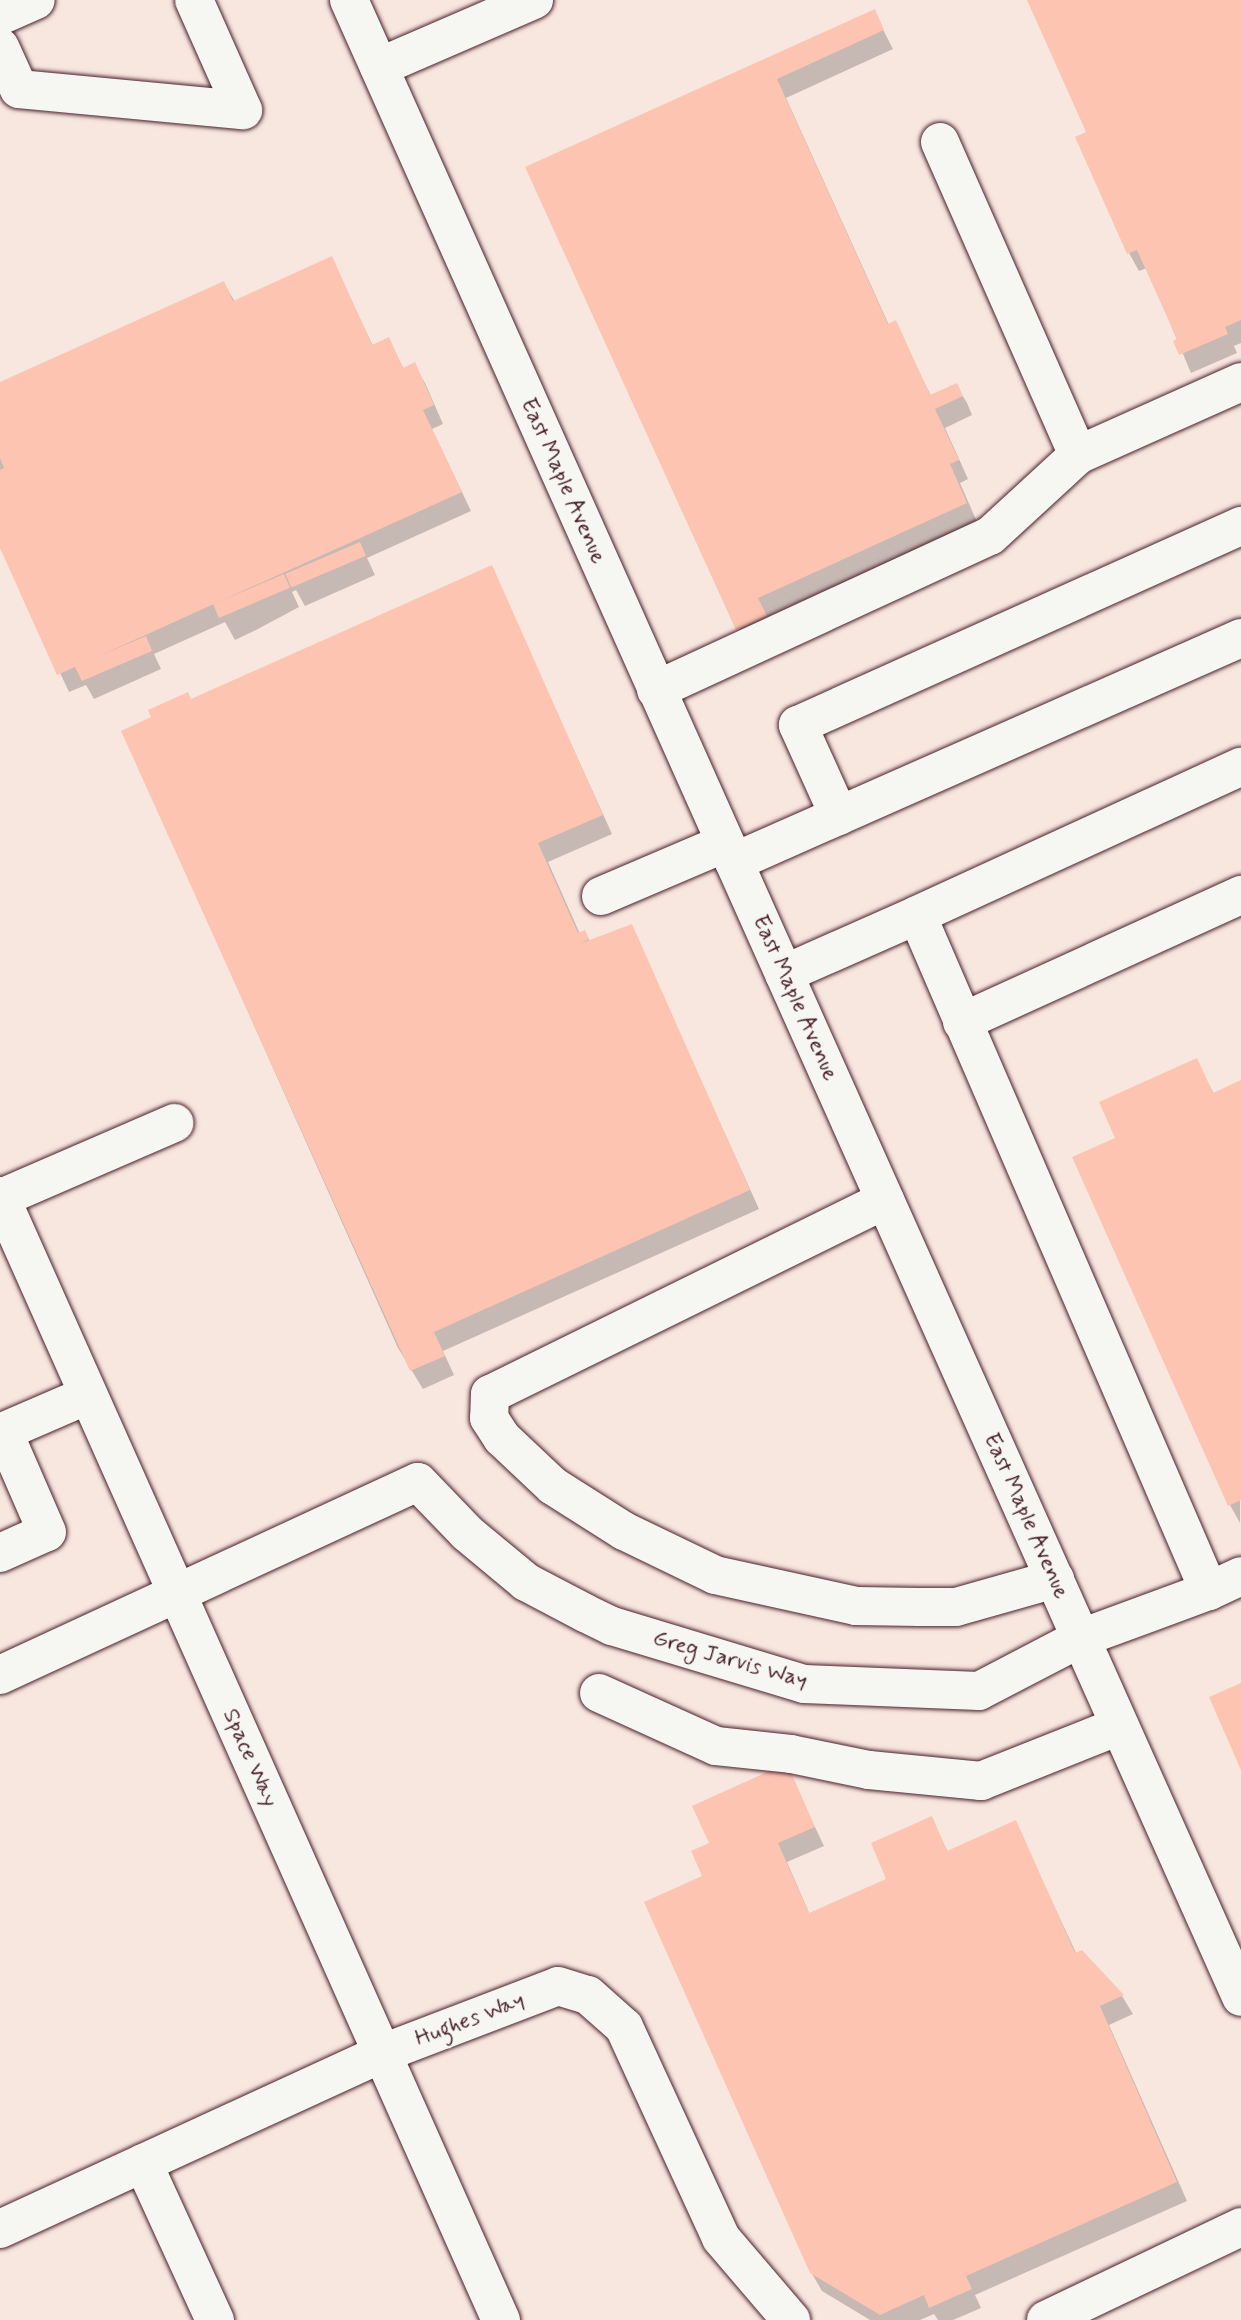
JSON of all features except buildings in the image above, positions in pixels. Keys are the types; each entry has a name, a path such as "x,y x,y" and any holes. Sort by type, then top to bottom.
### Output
{"street":[{"path":"0,16 36,0"},
{"path":"0,47 19,89 243,110 194,0"},
{"name":"East Maple Avenue","path":"349,0 1241,1997"},
{"path":"379,67 534,0"},
{"path":"940,142 1078,455"},
{"path":"656,690 990,536 1078,455 1241,382"},
{"path":"839,816 798,725 1241,526"},
{"path":"601,896 839,816 1241,638"},
{"path":"785,974 1241,767"},
{"path":"962,1022 1241,895"},
{"path":"917,915 962,1022 1225,1583"},
{"path":"0,1197 174,1123"},
{"name":"Space Way","path":"0,1197 501,2320"},
{"path":"885,1200 489,1394 489,1418 502,1438 552,1486 624,1531 715,1575 856,1606 919,1607 956,1607 1055,1579"},
{"path":"0,1553 47,1532 2,1432 88,1395"},
{"name":"Greg Jarvis Way","path":"177,1596 418,1482 467,1533 526,1582 585,1613 612,1626 804,1684 979,1691 1081,1637 1225,1583"},
{"path":"0,1675 177,1596"},
{"path":"599,1693 716,1746 791,1754 869,1770 981,1781 1119,1726"},
{"name":"Hughes Way","path":"0,2229 383,2053 558,1986 588,1994 624,2027 721,2238 791,2320"},
{"path":"143,2164 215,2320"},
{"path":"1045,2320 1241,2227"}],"shaded area":[{"path":"0,0 1241,0 1241,2320 0,2320"}]}
